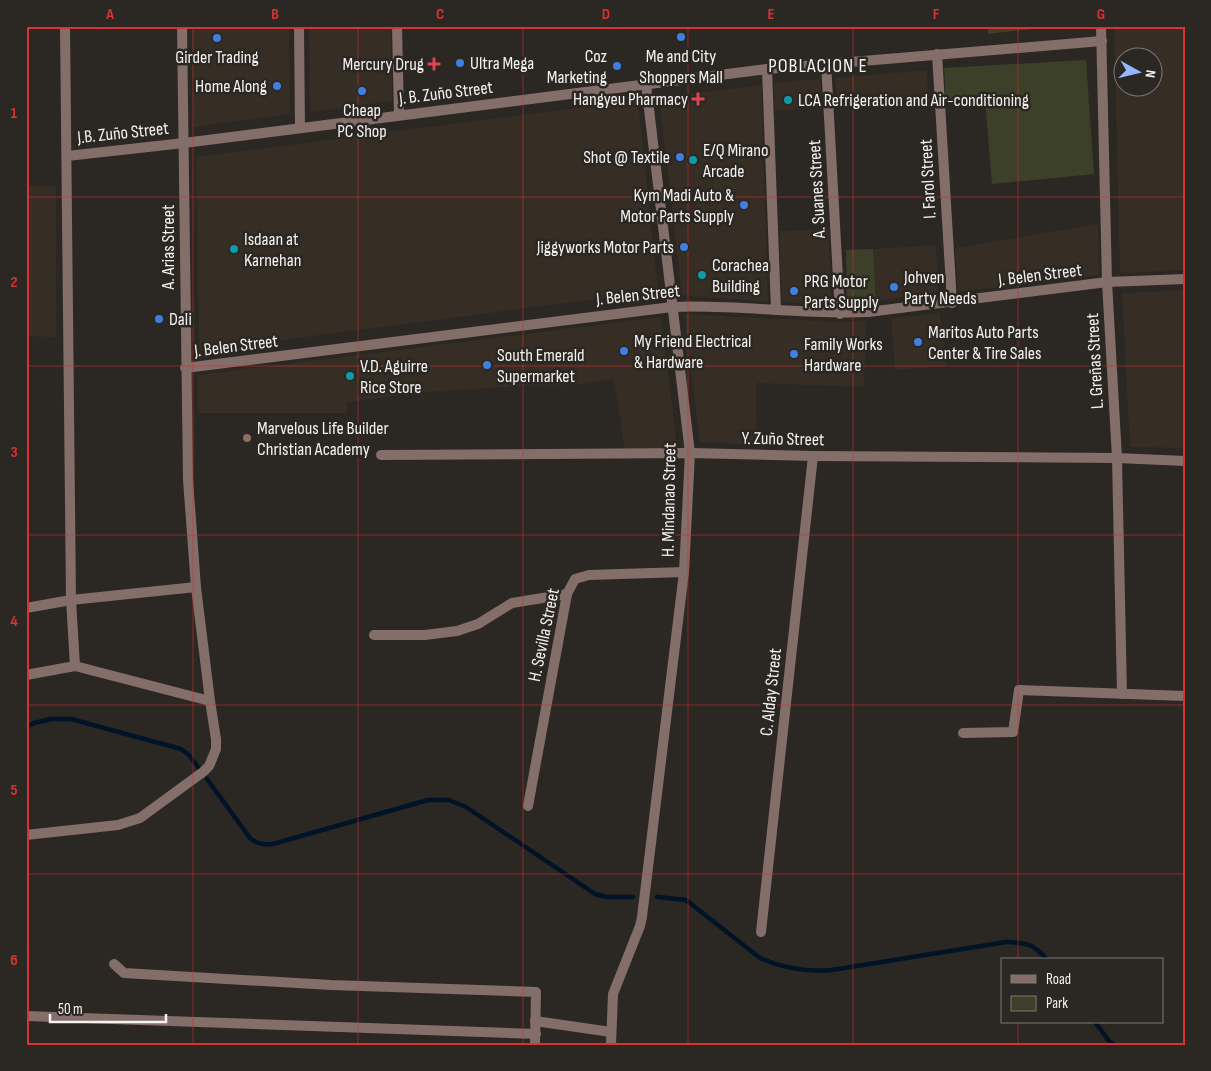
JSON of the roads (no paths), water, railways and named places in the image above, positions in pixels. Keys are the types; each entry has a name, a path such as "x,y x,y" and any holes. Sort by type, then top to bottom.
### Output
{"street":[{"path":"65,26 71,600 74,666"},
{"name":"A. Arias Street","path":"26,835 118,825 140,818 209,766 216,749 196,586 188,480 185,368 182,26"},
{"path":"299,26 300,128"},
{"path":"397,26 399,115"},
{"name":"L. Greñas Street","path":"1101,26 1107,282 1117,458 1122,694"},
{"name":"J. B. Zuño Street","path":"184,143 767,69 1102,41"},
{"name":"I. Farol Street","path":"937,54 952,303"},
{"name":"A. Suanes Street","path":"826,63 840,314"},
{"path":"767,69 776,310"},
{"name":"H. Mindanao Street","path":"611,1045 613,994 642,917 684,572 690,454 646,84"},
{"name":"J.B. Zuño Street","path":"67,156 184,143"},
{"name":"J. Belen Street","path":"185,368 672,307 700,305 840,314 952,303 1107,282 1185,279"},
{"name":"Y. Zuño Street","path":"381,455 690,454 1117,458 1185,461"},
{"name":"C. Alday Street","path":"760,932 813,456"},
{"name":"H. Sevilla Street","path":"528,806 567,594 574,579 589,575 684,572"},
{"path":"26,608 71,600 196,586"},
{"path":"374,635 425,635 457,631 478,624 512,602 567,594"},
{"path":"26,674 74,666 210,701"},
{"path":"963,732 1013,732 1019,690 1185,696"},
{"path":"26,1016 535,1039 536,992 331,985 124,973 114,964"},
{"path":"535,1021 611,1032"}],"waterway":[{"path":"26,727 51,719 71,719 181,749 189,755 198,767"},
{"path":"207,779 250,838 260,844 273,844 428,800 449,800 466,807 595,894 606,897 633,897"},
{"path":"657,897 686,900 760,958 796,969 832,970 1006,942 1029,945 1038,950 1045,958"},
{"path":"1096,1024 1114,1045"}],"place":[{"name":"Me and City Shoppers Mall","path":"681,37"},
{"name":"Girder Trading","path":"217,38"},
{"name":"Ultra Mega","path":"460,63"},
{"name":"Mercury Drug","path":"434,64"},
{"name":"Coz Marketing","path":"617,66"},
{"name":"Home Along","path":"277,86"},
{"name":"Cheap PC Shop","path":"362,91"},
{"name":"Hangyeu Pharmacy","path":"698,99"},
{"name":"LCA Refrigeration and Air-conditioning","path":"788,100"},
{"name":"Shot @ Textile","path":"680,157"},
{"name":"E/Q Mirano Arcade","path":"693,160"},
{"name":"Kym Madi Auto & Motor Parts Supply","path":"744,205"},
{"name":"Jiggyworks Motor Parts","path":"684,247"},
{"name":"Isdaan at Karnehan","path":"234,249"},
{"name":"Corachea Building","path":"702,275"},
{"name":"Johven Party Needs","path":"894,287"},
{"name":"PRG Motor Parts Supply","path":"794,291"},
{"name":"Dali","path":"159,319"},
{"name":"Maritos Auto Parts Center & Tire Sales","path":"918,342"},
{"name":"My Friend Electrical & Hardware","path":"624,351"},
{"name":"Family Works Hardware","path":"794,354"},
{"name":"South Emerald Supermarket","path":"487,365"},
{"name":"V.D. Aguirre Rice Store","path":"350,376"},
{"name":"Marvelous Life Builder Christian Academy","path":"247,438"}],"district":[{"name":"POBLACION E","path":"818,66"}]}
